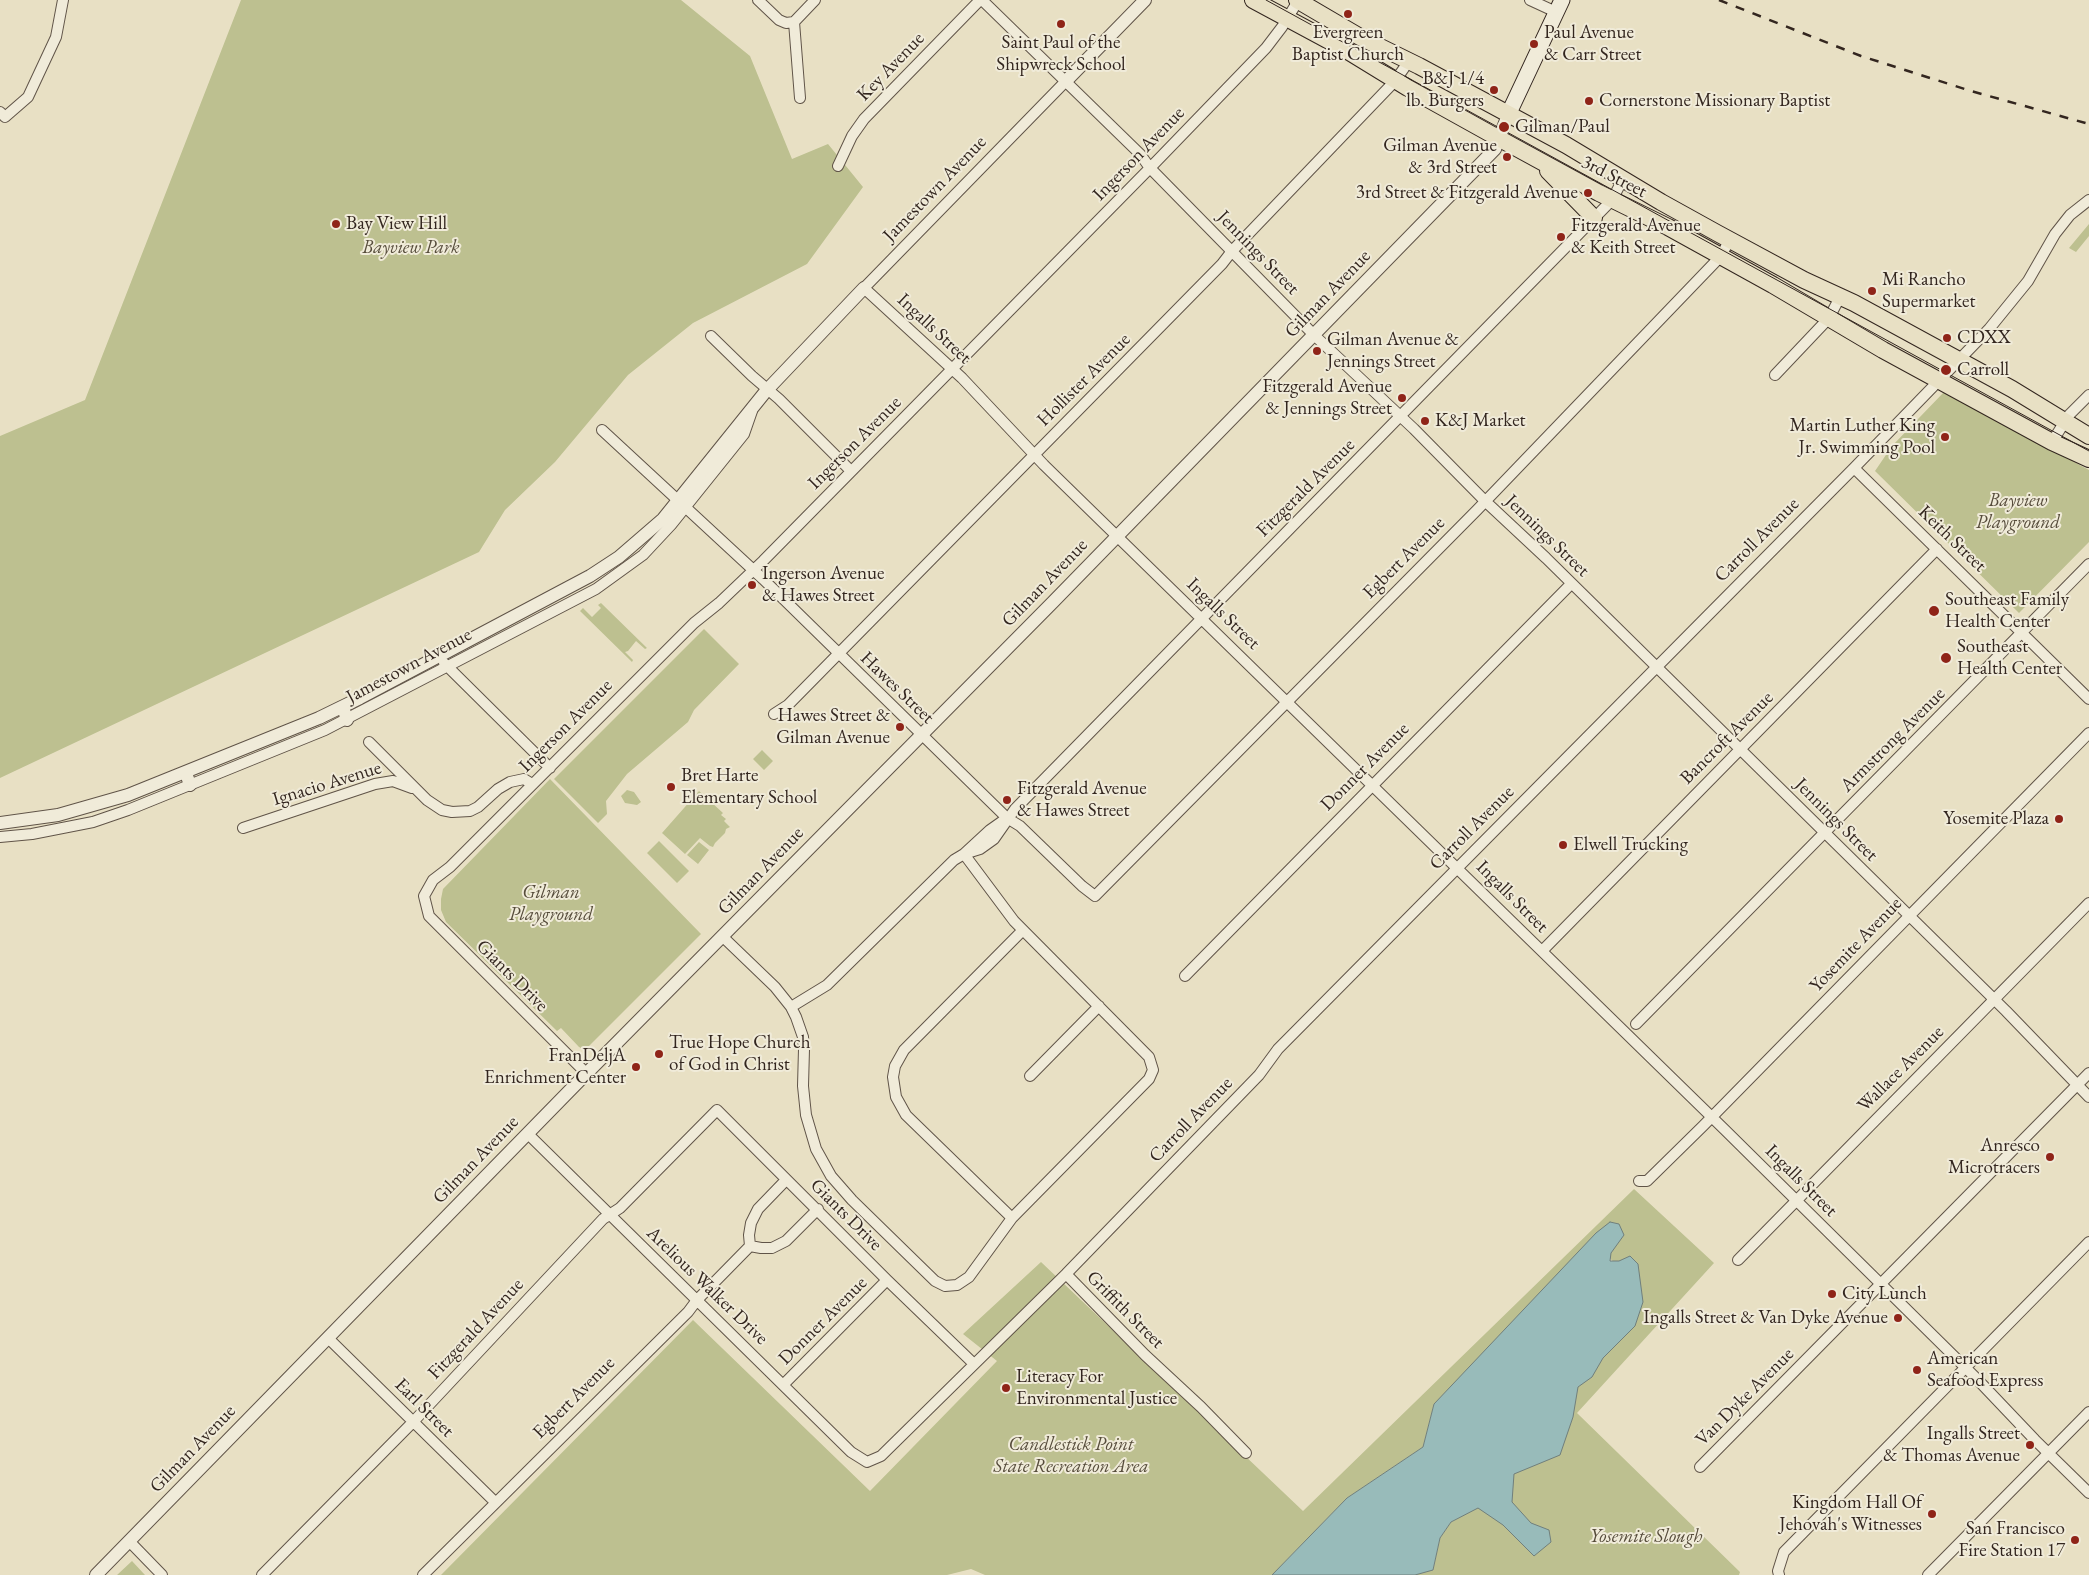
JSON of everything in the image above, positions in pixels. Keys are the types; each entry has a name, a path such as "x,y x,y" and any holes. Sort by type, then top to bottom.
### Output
{"main road":[{"name":"3rd Street","path":"1253,0 1346,50 1499,139 1612,200 1668,227 1938,380 2052,442 2089,459"},
{"name":"3rd Street","path":"1298,0 1360,37 1508,114 1661,202 2032,401 2089,436"},
{"path":"1508,114 1559,6"},
{"path":"1534,157 1594,218"}],"street":[{"path":"2,115 28,97 56,37 63,0"},
{"path":"758,0 779,20 786,23 794,22 816,0"},
{"name":"Jennings Street","path":"981,0 1140,154 1150,168 1314,336 1401,417 1656,666 1994,1000 2089,1097"},
{"name":"Key Avenue","path":"838,166 852,136 864,120 981,0"},
{"name":"Jamestown Avenue","path":"0,837 32,834 93,822 190,785 347,720 577,599 612,578 648,550 767,389 1144,0"},
{"name":"Ingerson Avenue","path":"424,896 433,880 450,867 694,623 719,603 753,570 1150,168 1266,48 1288,19 1298,0"},
{"path":"1530,0 1559,6"},
{"path":"794,22 800,98"},
{"name":"Hollister Avenue","path":"774,714 788,705 1222,264 1232,251 1396,80 1409,61"},
{"name":"Gilman Avenue","path":"96,1575 1495,150 1508,114"},
{"name":"Fitzgerald Avenue","path":"791,1007 827,985 952,861 964,854 990,830 1008,818 1612,200 1623,179"},
{"name":"Carroll Avenue","path":"862,1461 874,1461 888,1451 1066,1274 1259,1075 1278,1049 1854,468 2003,313 2028,281 2055,234 2070,215 2089,200"},
{"name":"Egbert Avenue","path":"1095,896 1485,501 1721,256 1730,239"},
{"name":"Ingalls Street","path":"864,288 952,369 1034,455 1712,1117 1966,1368 2089,1493"},
{"path":"1775,375 1829,318 1840,297"},
{"path":"711,336 851,471"},
{"path":"2052,442 2064,422 2089,395"},
{"name":"Hawes Street","path":"602,430 753,570 920,735 1008,818 1020,826 1082,886 1095,896"},
{"name":"Keith Street","path":"1854,468 2089,699"},
{"name":"Jamestown Avenue","path":"0,823 81,810 128,795 343,707 605,567 682,504"},
{"name":"Bancroft Avenue","path":"1542,950 1937,549"},
{"name":"Armstrong Avenue","path":"1636,1024 2089,564"},
{"name":"Donner Avenue","path":"1185,976 1571,584"},
{"path":"438,657 550,768"},
{"path":"343,707 347,720"},
{"name":"Yosemite Avenue","path":"1643,1181 1712,1117 2089,732"},
{"path":"369,742 420,792 442,810 460,813 478,807 510,782 524,779 532,784"},
{"path":"186,772 190,785"},
{"name":"Ignacio Avenue","path":"243,828 384,782 402,783 420,792"},
{"path":"723,937 775,988 791,1007 802,1038 802,1086 806,1115 810,1133 823,1163 852,1200 935,1281 944,1286 962,1282 968,1277 1012,1218 1149,1079 1152,1074 1153,1064 1150,1057 1010,916 964,854"},
{"name":"Giants Drive","path":"424,896 428,916 586,1074"},
{"name":"Wallace Avenue","path":"1738,1260 2089,903"},
{"path":"1012,1218 906,1115 896,1098 893,1077 895,1066 904,1050 1023,930"},
{"path":"1030,1076 1099,1006"},
{"name":"Van Dyke Avenue","path":"1700,1467 2089,1074"},
{"name":"Fitzgerald Avenue","path":"262,1575 413,1422 603,1219 620,1208 717,1110"},
{"name":"Giants Drive","path":"717,1110 974,1364"},
{"name":"Arelious Walker Drive","path":"528,1134 862,1461"},
{"path":"786,1180 758,1209 751,1223 750,1246 772,1248 786,1241 818,1209"},
{"path":"1778,1573 1784,1552 2089,1242"},
{"name":"Egbert Avenue","path":"423,1575 494,1502 688,1312 697,1300 750,1246"},
{"name":"Griffith Street","path":"1066,1274 1145,1355 1202,1407 1246,1453"},
{"name":"Donner Avenue","path":"783,1385 887,1280"},
{"name":"Earl Street","path":"328,1338 494,1502"},
{"path":"1928,1575 2089,1412"},
{"path":"129,1541 162,1575"}],"green space":[{"name":"Bayview Park","path":"241,0 681,0 750,56 792,159 828,144 863,187 807,264 693,323 628,375 555,462 505,510 479,552 0,778 0,436 85,400"},
{"path":"2089,224 2089,236 2076,252 2069,248"},
{"name":"Bayview Playground","path":"1944,392 2089,470 2089,542 2019,613 1875,471 1892,446"},
{"path":"601,603 647,648 645,649 636,641 625,652 633,660 632,662 580,611 583,608 592,617 601,608 598,605"},
{"path":"704,629 739,664 694,710 688,722 627,774 606,801 607,814 598,823 554,779"},
{"path":"762,750 773,761 764,770 753,759"},
{"name":"Gilman Playground","path":"550,779 701,934 587,1048 583,1049 561,1028 557,1031 446,922 441,910 443,889"},
{"path":"627,790 634,792 641,802 637,805 625,803 621,796"},
{"path":"699,791 723,813 721,815 726,819 724,821 730,827 726,829 725,833 713,847 700,838 685,854 662,833"},
{"path":"659,841 689,871 677,883 647,853"},
{"path":"699,842 709,850 698,864 687,855"},
{"name":"Candlestick Point State Recreation Area","path":"1634,1189 1714,1263 1577,1413 1740,1572 1739,1575 1395,1575 1433,1570 1440,1538 1451,1522 1460,1517 1619,1266 1593,1245 1434,1404 1423,1447 1347,1498 1272,1575 985,1575 971,1569 947,1575 441,1575 693,1320 870,1491 997,1361 963,1334 1041,1262 1303,1511"},
{"path":"132,1561 145,1575 117,1575"}],"water":[{"path":"1610,1222 1619,1224 1624,1235 1611,1253 1610,1261 1619,1261 1630,1256 1638,1264 1643,1302 1635,1326 1603,1358 1592,1377 1578,1387 1573,1417 1560,1455 1514,1474 1512,1502 1531,1523 1549,1530 1551,1542 1534,1556 1503,1525 1478,1508 1451,1522 1440,1538 1433,1570 1415,1575 1272,1575 1347,1498 1423,1447 1434,1404 1596,1233"}],"tram line":[{"path":"1266,0 2089,451"}],"railway":[{"path":"1719,0 1861,56 1971,91 2089,124"}],"place":[{"name":"Evergreen Baptist Church","path":"1348,14"},
{"name":"Saint Paul of the Shipwreck School","path":"1061,24"},
{"name":"Paul Avenue & Carr Street","path":"1534,44"},
{"name":"B&J 1/4 lb. Burgers","path":"1494,90"},
{"name":"Cornerstone Missionary Baptist","path":"1589,101"},
{"name":"Gilman/Paul","path":"1504,127"},
{"name":"Gilman Avenue & 3rd Street","path":"1507,157"},
{"name":"3rd Street & Fitzgerald Avenue","path":"1588,193"},
{"name":"Bay View Hill","path":"336,224"},
{"name":"Fitzgerald Avenue & Keith Street","path":"1561,237"},
{"name":"Mi Rancho Supermarket","path":"1872,291"},
{"name":"CDXX","path":"1947,338"},
{"name":"Gilman Avenue & Jennings Street","path":"1317,351"},
{"name":"Carroll","path":"1946,370"},
{"name":"Fitzgerald Avenue & Jennings Street","path":"1402,398"},
{"name":"K&J Market","path":"1425,421"},
{"name":"Martin Luther King Jr. Swimming Pool","path":"1945,437"},
{"name":"Ingerson Avenue & Hawes Street","path":"752,585"},
{"name":"Southeast Family Health Center","path":"1934,611"},
{"name":"Southeast Health Center","path":"1946,658"},
{"name":"Hawes Street & Gilman Avenue","path":"900,727"},
{"name":"Bret Harte Elementary School","path":"671,787"},
{"name":"Fitzgerald Avenue & Hawes Street","path":"1007,800"},
{"name":"Yosemite Plaza","path":"2059,819"},
{"name":"Elwell Trucking","path":"1563,845"},
{"name":"True Hope Church of God in Christ","path":"659,1054"},
{"name":"FranDeljA Enrichment Center","path":"636,1067"},
{"name":"Anresco Microtracers","path":"2050,1157"},
{"name":"City Lunch","path":"1832,1294"},
{"name":"Ingalls Street & Van Dyke Avenue","path":"1898,1318"},
{"name":"American Seafood Express","path":"1917,1370"},
{"name":"Literacy For Environmental Justice","path":"1006,1388"},
{"name":"Ingalls Street & Thomas Avenue","path":"2030,1445"},
{"name":"Kingdom Hall Of Jehovah's Witnesses","path":"1932,1514"},
{"name":"San Francisco Fire Station 17","path":"2075,1540"}],"park label":[{"name":"Yosemite Slough","path":"1646,1537"}]}
